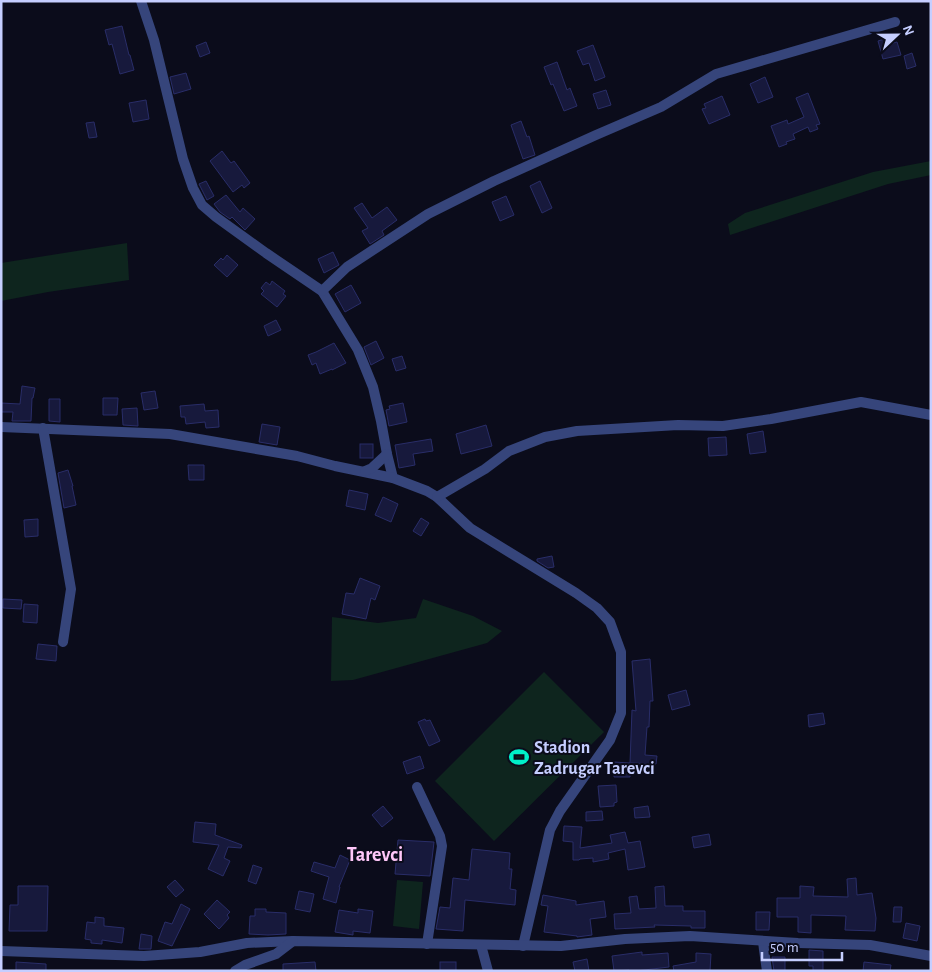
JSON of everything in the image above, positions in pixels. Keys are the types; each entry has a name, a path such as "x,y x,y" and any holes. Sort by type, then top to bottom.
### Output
{"street":[{"path":"140,1 154,40 183,159 193,188 202,205 251,243 322,291 358,350 373,387 385,438 386,454 393,478"},
{"path":"322,291 347,267 428,214 502,177 661,107 716,74 895,22"},
{"path":"437,497 485,469 509,451 545,438 577,431 678,425 723,426 861,402 931,415"},
{"path":"1,427 170,434 297,456 393,478 427,491 437,497 470,528 597,608 610,622 621,652 621,713 610,740 560,811 550,830 523,946"},
{"path":"43,428 71,589 63,642"},
{"path":"364,471 372,468 386,454"},
{"path":"417,787 440,836 442,846 428,944"},
{"path":"1,951 144,956 200,952 247,943 292,941 561,946 626,939 690,936 870,945 931,956"},
{"path":"235,971 276,954 292,941"},
{"path":"763,941 767,971"},
{"path":"481,945 488,971"}],"green space":[{"path":"931,161 931,175 888,184 730,235 728,224 745,213 873,172"},
{"path":"127,243 129,280 1,301 1,263"},
{"path":"423,599 473,616 502,631 487,643 353,680 331,681 332,617 378,623 416,618"},
{"name":"Stadion Zadrugar Tarevci","path":"544,672 604,732 494,841 435,781"},
{"path":"397,880 423,882 419,929 393,926"}],"building":[{"path":"122,26 134,70 120,74 112,44 109,45 105,30"},
{"path":"891,37 893,43 897,42 901,55 883,59 878,41"},
{"path":"206,42 210,53 200,57 196,46"},
{"path":"593,45 605,77 595,81 589,63 583,65 577,51"},
{"path":"912,53 916,66 907,69 904,56"},
{"path":"557,62 567,90 570,88 577,106 564,111 544,67"},
{"path":"186,73 191,89 174,94 170,77"},
{"path":"765,77 773,97 758,103 750,84"},
{"path":"606,90 611,105 598,109 593,94"},
{"path":"808,93 820,124 816,125 818,129 810,132 808,127 793,134 795,139 779,147 771,126 787,120 788,124 804,117 796,98"},
{"path":"722,96 730,115 709,124 702,109 706,108 704,104"},
{"path":"146,100 149,119 133,122 129,103"},
{"path":"521,121 527,137 529,136 535,155 523,159 511,125"},
{"path":"94,122 97,137 89,138 86,123"},
{"path":"222,151 231,163 234,161 250,183 244,188 242,185 233,192 210,161"},
{"path":"206,181 214,196 207,200 199,184"},
{"path":"540,181 552,208 542,213 530,186"},
{"path":"226,195 240,212 243,208 255,219 245,230 232,217 230,219 220,212 214,204"},
{"path":"506,196 514,215 500,221 492,202"},
{"path":"362,203 372,218 387,207 397,220 382,231 384,235 370,244 362,231 368,228 354,208"},
{"path":"333,252 339,265 324,273 318,259"},
{"path":"227,255 238,265 227,277 214,265 221,258 223,260"},
{"path":"272,281 285,291 283,294 286,296 277,307 261,294 264,291 261,288 266,282 270,285"},
{"path":"351,285 361,303 345,312 335,294"},
{"path":"276,320 281,330 268,336 264,326"},
{"path":"376,341 384,358 371,365 364,347"},
{"path":"334,343 346,363 320,374 316,363 312,365 308,355"},
{"path":"402,356 406,368 396,371 392,359"},
{"path":"22,386 35,388 32,398 31,421 12,421 13,412 1,412 1,403 20,404"},
{"path":"155,391 158,408 144,410 141,393"},
{"path":"103,398 118,398 117,415 103,415"},
{"path":"49,399 60,399 60,422 49,421"},
{"path":"403,403 407,422 389,426 386,410 390,409 389,406"},
{"path":"204,404 205,411 218,410 219,427 206,428 205,422 186,424 185,417 181,417 180,406"},
{"path":"137,408 138,426 123,425 122,409"},
{"path":"262,424 280,427 277,445 259,442"},
{"path":"486,425 492,446 461,454 456,434"},
{"path":"763,431 766,452 750,454 747,434"},
{"path":"726,437 727,455 709,456 708,438"},
{"path":"431,439 433,451 413,454 415,465 399,468 395,445"},
{"path":"360,444 373,444 373,458 360,458"},
{"path":"188,465 204,465 204,480 189,480"},
{"path":"68,470 76,505 64,508 58,473"},
{"path":"349,490 368,494 365,510 346,506"},
{"path":"383,497 398,504 391,522 375,515"},
{"path":"421,518 429,523 421,536 413,531"},
{"path":"38,519 38,536 25,537 24,520"},
{"path":"552,556 554,567 548,568 537,561 537,559"},
{"path":"360,578 380,586 375,600 371,598 366,619 342,614 346,593 354,594"},
{"path":"3,599 22,600 21,609 3,608"},
{"path":"24,604 38,605 37,623 23,622"},
{"path":"38,644 57,646 56,661 36,659"},
{"path":"650,659 653,701 650,701 645,755 657,756 656,764 631,763 630,777 614,777 614,762 630,763 632,710 636,711 632,661"},
{"path":"686,690 690,705 672,710 668,695"},
{"path":"823,713 825,724 809,727 808,715"},
{"path":"425,719 426,721 430,720 440,741 429,746 418,722"},
{"path":"420,756 424,768 407,774 403,762"},
{"path":"616,785 617,802 614,803 614,806 600,807 598,786"},
{"path":"383,806 393,818 382,827 372,815"},
{"path":"648,806 650,817 635,818 634,808"},
{"path":"602,811 603,820 586,821 586,812"},
{"path":"195,822 216,824 215,835 242,845 241,848 228,847 224,858 230,861 223,876 208,869 219,845 193,842"},
{"path":"564,826 582,827 580,848 612,843 610,835 625,832 628,843 640,841 645,867 628,870 625,849 608,853 609,859 593,862 593,858 573,860 573,842 563,841"},
{"path":"709,834 711,845 694,848 692,837"},
{"path":"398,840 434,842 430,876 395,874"},
{"path":"472,849 510,853 509,869 512,869 510,889 516,890 515,905 465,900 463,931 436,929 440,907 450,908 453,878 469,880"},
{"path":"340,855 350,860 339,887 336,903 323,899 329,877 311,871 314,862 335,868"},
{"path":"253,865 262,868 256,884 248,881"},
{"path":"856,878 857,895 872,893 876,918 875,931 845,930 846,916 811,915 811,933 798,932 798,917 777,917 777,898 800,898 800,886 814,887 813,896 848,897 847,879"},
{"path":"175,880 184,890 176,897 167,887"},
{"path":"18,886 48,886 47,931 9,931 10,905 18,905"},
{"path":"664,886 665,906 683,906 683,911 705,911 705,928 654,925 655,927 615,929 614,914 631,913 629,897 637,896 639,909 656,908 655,887"},
{"path":"299,891 314,894 310,912 295,909"},
{"path":"543,895 576,901 576,905 604,901 606,917 590,919 592,935 577,937 544,932 548,906 541,905"},
{"path":"217,900 230,912 227,915 229,918 219,929 204,914"},
{"path":"181,904 190,909 172,946 158,941 165,922 172,924"},
{"path":"894,907 902,907 901,922 893,922"},
{"path":"255,909 266,909 266,912 286,913 286,934 249,934 250,916 255,916"},
{"path":"358,909 373,911 370,933 353,931 353,935 335,932 339,910 358,913"},
{"path":"756,912 770,912 769,930 756,930"},
{"path":"95,917 104,918 104,926 124,928 122,943 102,940 102,944 91,943 91,940 85,939 87,922 95,923"},
{"path":"906,923 920,926 917,941 903,938"},
{"path":"141,934 152,936 151,949 139,949"},
{"path":"809,950 823,951 823,971 813,971 813,966 809,966"},
{"path":"642,952 642,955 668,953 669,967 636,971 614,971 612,956"},
{"path":"696,953 711,954 710,971 674,971 673,966 696,962"},
{"path":"772,957 785,957 785,971 774,971"},
{"path":"587,959 589,971 575,971 573,962"},
{"path":"16,962 46,964 46,971 16,971"},
{"path":"315,962 316,971 283,971 283,964"},
{"path":"440,962 456,962 456,971 440,971"},
{"path":"864,962 891,965 890,971 863,971"}],"place":[{"name":"Stadion Zadrugar Tarevci","path":"519,757"}],"district":[{"name":"Tarevci","path":"375,854"}]}
